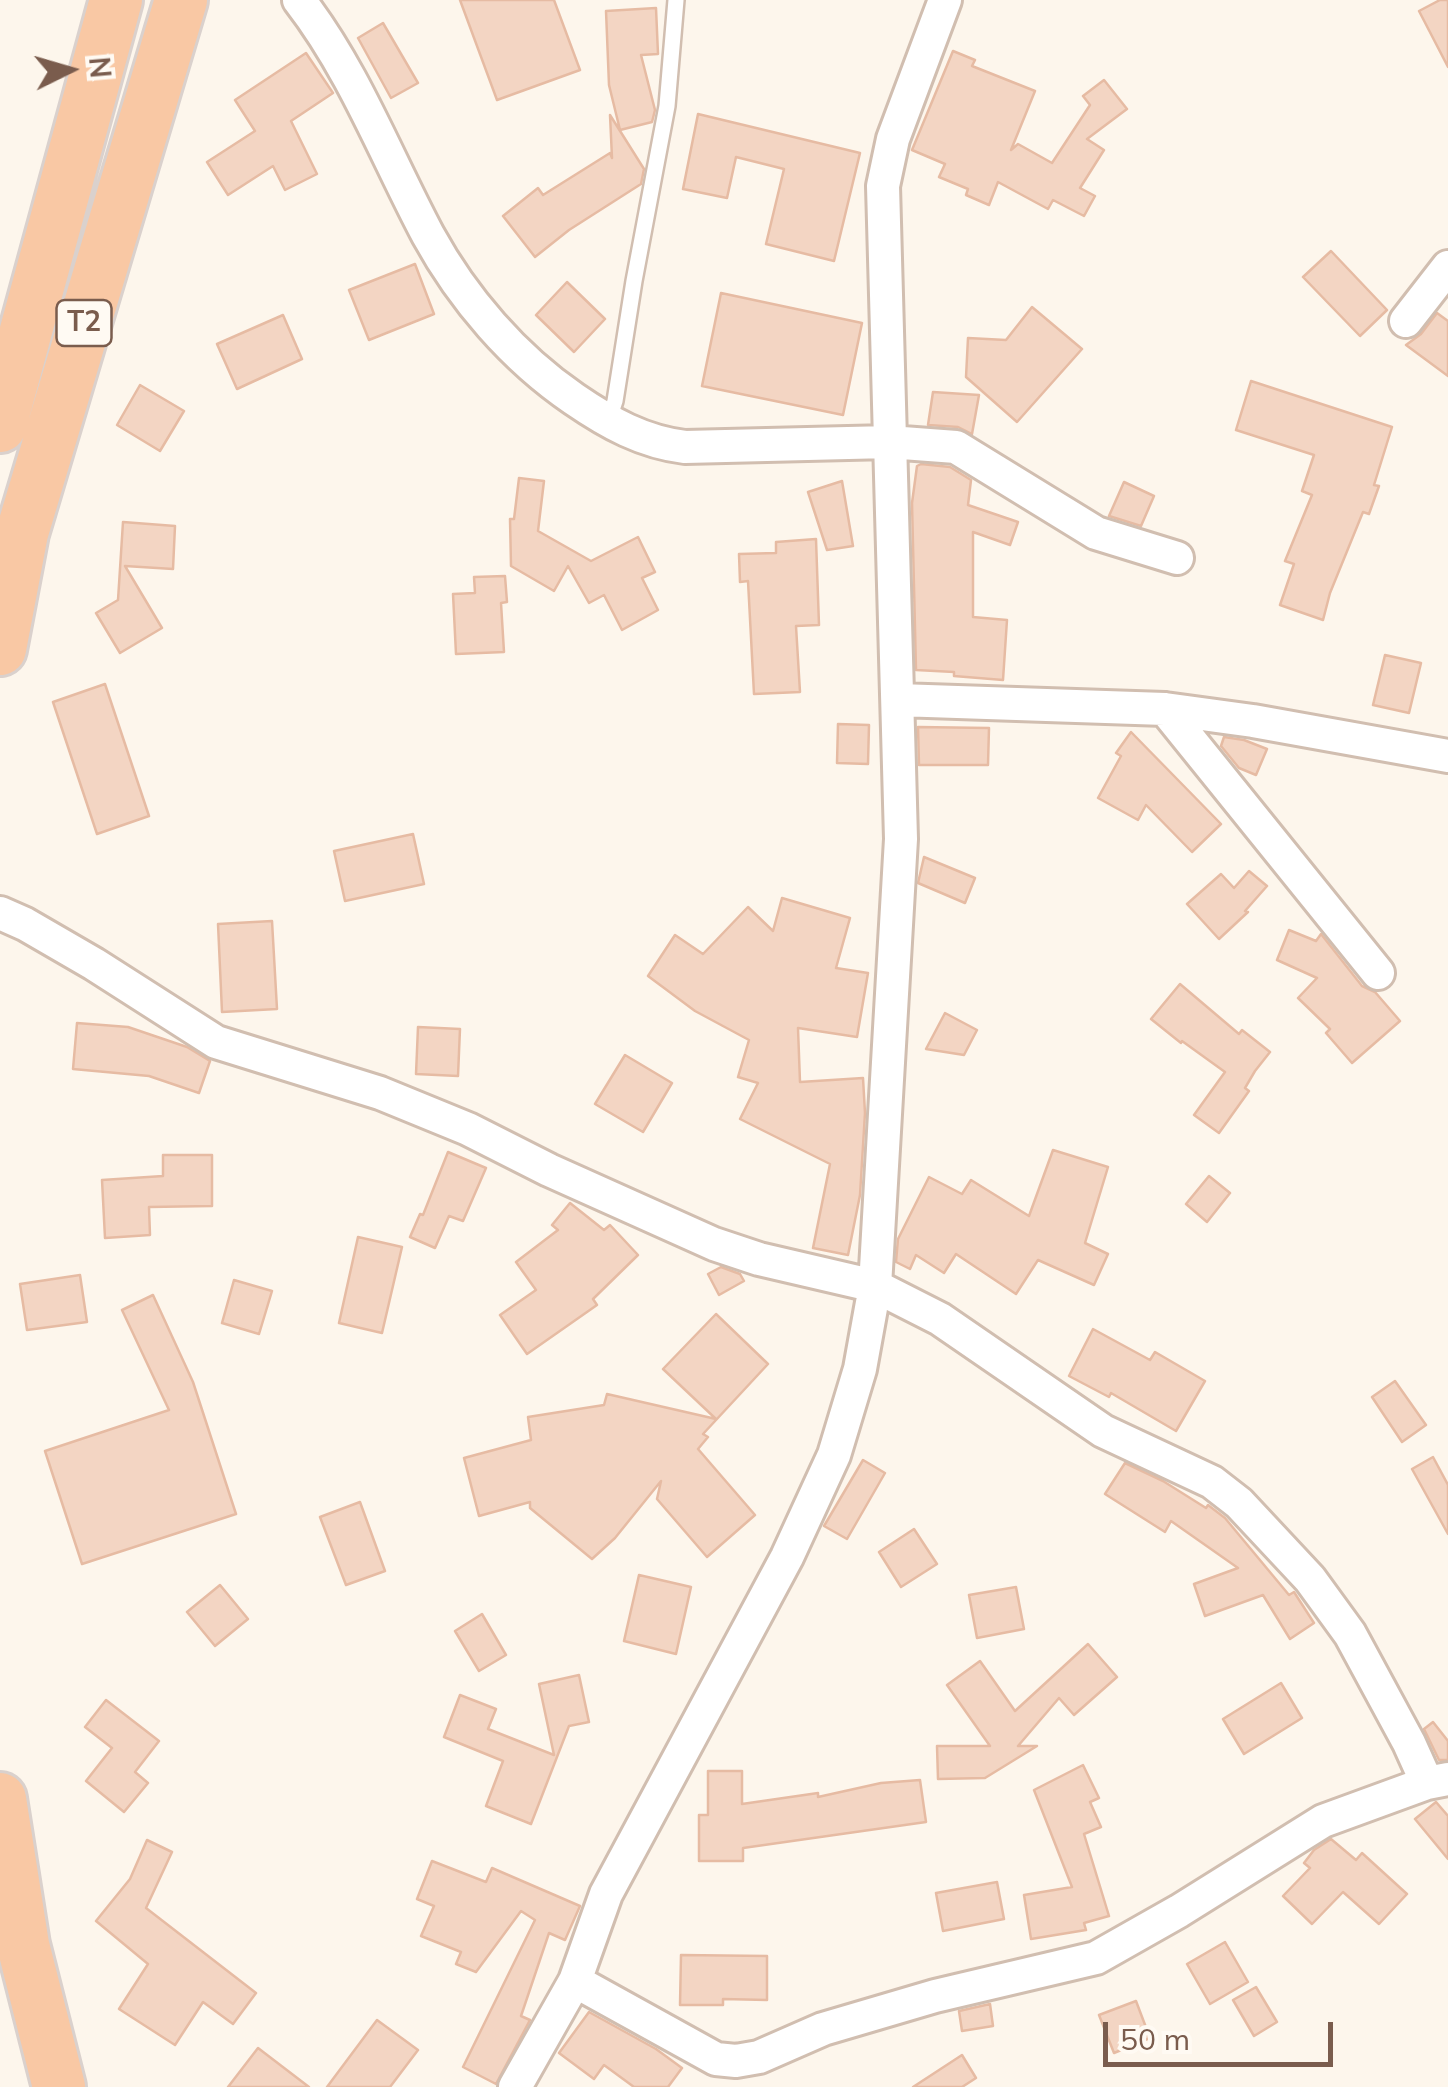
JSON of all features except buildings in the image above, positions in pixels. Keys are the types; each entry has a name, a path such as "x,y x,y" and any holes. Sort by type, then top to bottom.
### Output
{"highway":[{"name":"T2","path":"0,426 10,354 116,0"},
{"name":"T2","path":"0,649 22,533 180,0"},
{"path":"0,1799 22,1945 59,2087"}],"street":[{"path":"299,0 318,25 370,116 430,238 478,308 520,357 608,422 644,438 685,447 944,444 968,451 1096,533 1177,558"},
{"path":"515,2087 575,1981 606,1894 787,1557 834,1455 860,1369 874,1286 901,838 883,186 893,139 945,0"},
{"path":"1406,321 1448,267"},
{"path":"898,700 1165,708 1448,756"},
{"path":"1165,708 1378,974"},
{"path":"0,914 76,954 216,1042 380,1094 450,1122 714,1244 758,1259 874,1286 940,1318 1104,1431 1212,1482 1238,1503 1310,1579 1350,1634 1409,1742 1438,1781 1324,1821 1096,1958 935,1996 824,2028 759,2057 716,2059 575,1981"}],"lane":[{"path":"608,422 668,106 676,0"}]}
